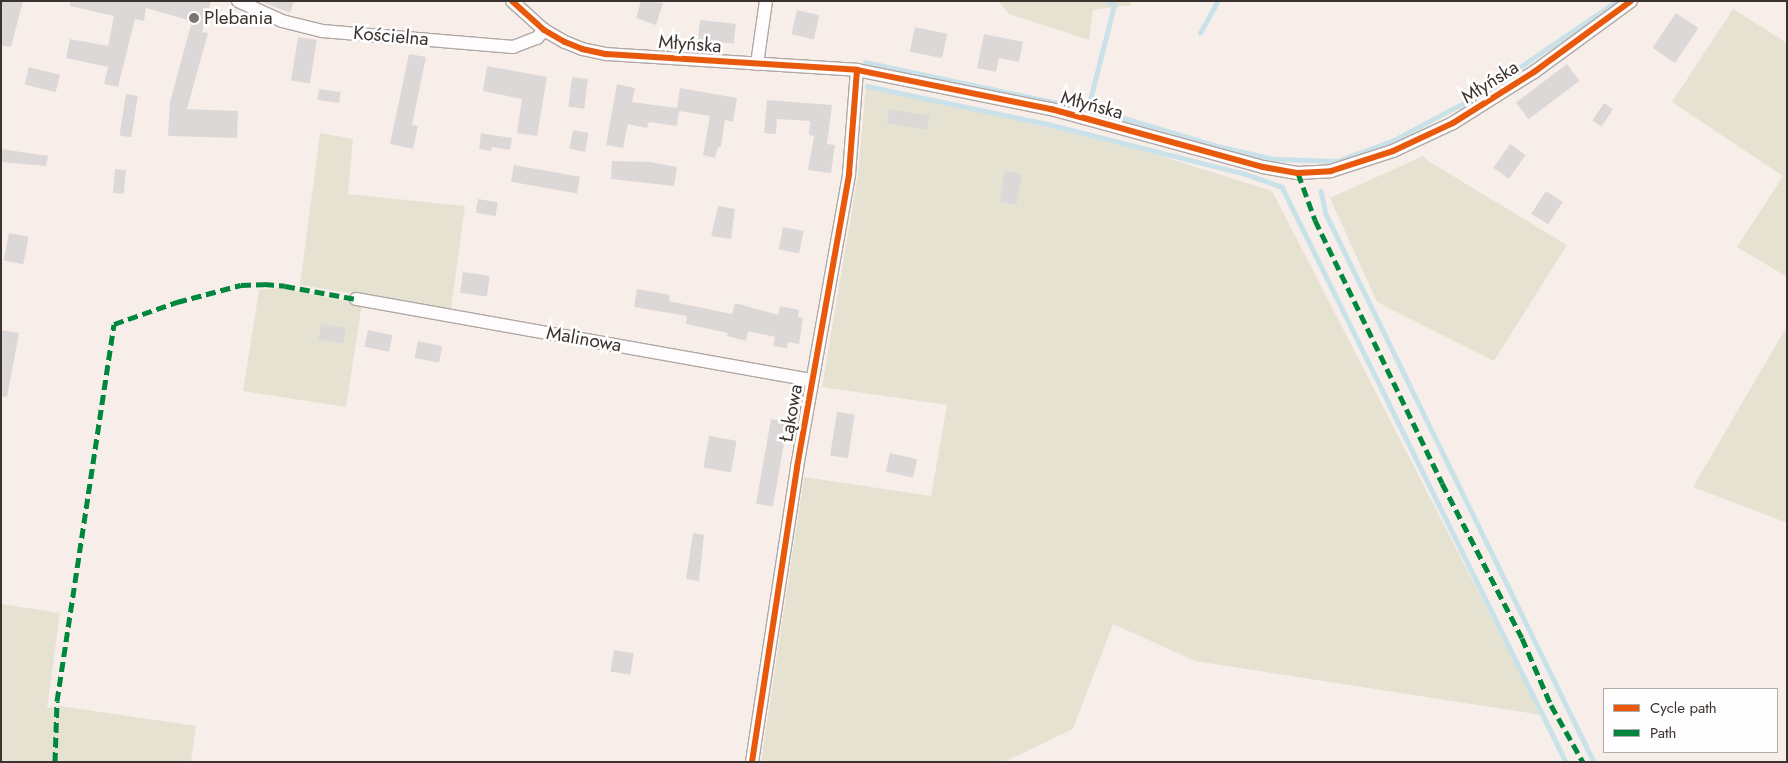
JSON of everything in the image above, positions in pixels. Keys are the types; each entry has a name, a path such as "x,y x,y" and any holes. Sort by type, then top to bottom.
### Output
{"street":[{"name":"Kościelna","path":"238,1 282,21 322,31 513,46 538,38 544,30"},
{"name":"Młyńska","path":"512,1 544,30 565,42 606,54 857,70 1051,109 1263,167 1298,173 1331,171 1393,151 1454,123 1534,72 1631,1"},
{"path":"757,64 766,1"},
{"name":"Łąkowa","path":"752,762 797,467 849,174 857,70"},
{"name":"Malinowa","path":"356,299 812,380"}],"shaded area":[{"path":"998,1 1130,1 1131,5 1093,10 1089,40 1009,14"},
{"path":"1733,9 1787,43 1787,277 1737,247 1783,176 1672,102"},
{"path":"866,85 1136,148 1272,191 1542,715 1195,661 1113,624 1073,729 1004,762 761,762 804,477 931,496 947,405 822,387 858,174"},
{"path":"320,133 353,139 348,194 465,206 451,309 300,285"},
{"path":"1423,156 1567,245 1494,361 1377,302 1330,198"},
{"path":"279,288 362,304 346,407 243,391 259,290"},
{"path":"1787,326 1787,523 1693,487"},
{"path":"1,604 60,613 47,708 60,706 196,726 191,762 1,762"}],"building":[{"path":"1,1 23,1 11,47 1,45"},
{"path":"70,1 211,1 202,32 208,33 187,109 238,111 237,138 168,136 170,102 192,21 146,8 144,21 135,19 118,87 104,84 108,67 66,58 70,39 108,46 114,16 70,6"},
{"path":"260,1 294,1 290,13"},
{"path":"641,1 663,3 656,25 636,18"},
{"path":"797,10 819,15 814,40 791,34"},
{"path":"1676,13 1698,28 1675,63 1653,48"},
{"path":"700,20 736,24 734,44 698,40"},
{"path":"915,27 947,34 942,58 910,51"},
{"path":"984,34 1023,42 1019,62 999,58 996,72 977,68"},
{"path":"298,37 317,40 310,83 291,80"},
{"path":"409,54 426,57 412,125 418,126 413,149 390,144"},
{"path":"1567,64 1580,81 1529,119 1516,103"},
{"path":"487,66 547,77 537,136 517,133 522,99 483,91"},
{"path":"29,67 60,75 56,92 25,84"},
{"path":"572,77 588,79 584,109 568,107"},
{"path":"617,84 635,88 632,102 677,108 680,88 737,98 733,122 725,120 721,147 718,147 715,158 703,155 710,116 679,111 677,126 649,122 647,128 628,124 623,148 606,145"},
{"path":"319,89 341,92 339,103 317,100"},
{"path":"126,94 138,96 131,137 119,135"},
{"path":"767,100 832,105 827,144 835,145 831,173 808,170 814,136 809,135 810,121 777,119 776,134 764,133"},
{"path":"1604,103 1613,109 1601,127 1592,120"},
{"path":"889,109 929,116 927,130 887,123"},
{"path":"573,130 589,133 585,152 569,149"},
{"path":"481,133 512,138 510,150 492,147 491,151 479,149"},
{"path":"1510,144 1526,155 1509,179 1493,168"},
{"path":"1,149 48,156 46,166 1,162"},
{"path":"612,161 650,162 677,167 674,186 611,179"},
{"path":"514,165 580,177 577,193 511,182"},
{"path":"115,169 126,170 124,194 113,193"},
{"path":"1005,171 1022,174 1016,204 1000,202"},
{"path":"1546,191 1563,202 1548,225 1531,214"},
{"path":"478,199 498,202 496,216 476,213"},
{"path":"718,206 735,209 731,239 711,236"},
{"path":"783,227 804,231 799,254 779,250"},
{"path":"9,233 29,237 23,264 4,260"},
{"path":"463,272 490,276 487,297 460,293"},
{"path":"637,289 670,295 669,301 732,314 735,303 778,315 780,306 799,310 798,317 803,318 799,344 788,342 787,348 773,346 775,337 748,331 746,341 727,336 728,333 686,324 687,316 634,307"},
{"path":"321,324 346,328 343,344 318,340"},
{"path":"1,330 19,333 7,397 1,396"},
{"path":"368,330 392,335 389,352 364,347"},
{"path":"418,341 442,346 439,363 414,358"},
{"path":"837,412 855,415 848,458 830,455"},
{"path":"771,419 788,422 773,507 756,504"},
{"path":"709,436 737,441 731,472 703,468"},
{"path":"890,453 917,459 913,478 886,472"},
{"path":"693,533 704,535 699,581 686,579"},
{"path":"614,650 634,653 630,675 611,672"}],"waterway":[{"path":"1088,108 1114,5 1107,1"},
{"path":"1200,33 1218,1"},
{"path":"1117,116 1217,146 1274,159 1337,161 1392,141 1479,95 1617,1"},
{"path":"865,62 1101,112"},
{"path":"867,86 1048,124 1245,174 1282,187 1566,762"},
{"path":"1321,191 1326,214 1594,762"}],"marked path":[{"path":"1298,173 1315,220 1442,483 1522,638 1551,705 1583,762"},
{"path":"55,762 57,701 114,324 177,302 241,285 264,284 285,286 356,299"}],"cycle path":[{"path":"512,1 544,30 582,49 606,54 857,70 1051,109 1263,167 1298,173 1331,171 1393,151 1453,123 1534,72 1631,1"},
{"path":"752,762 797,467 849,174 857,70"}],"place":[{"name":"Plebania","path":"194,18"}]}
